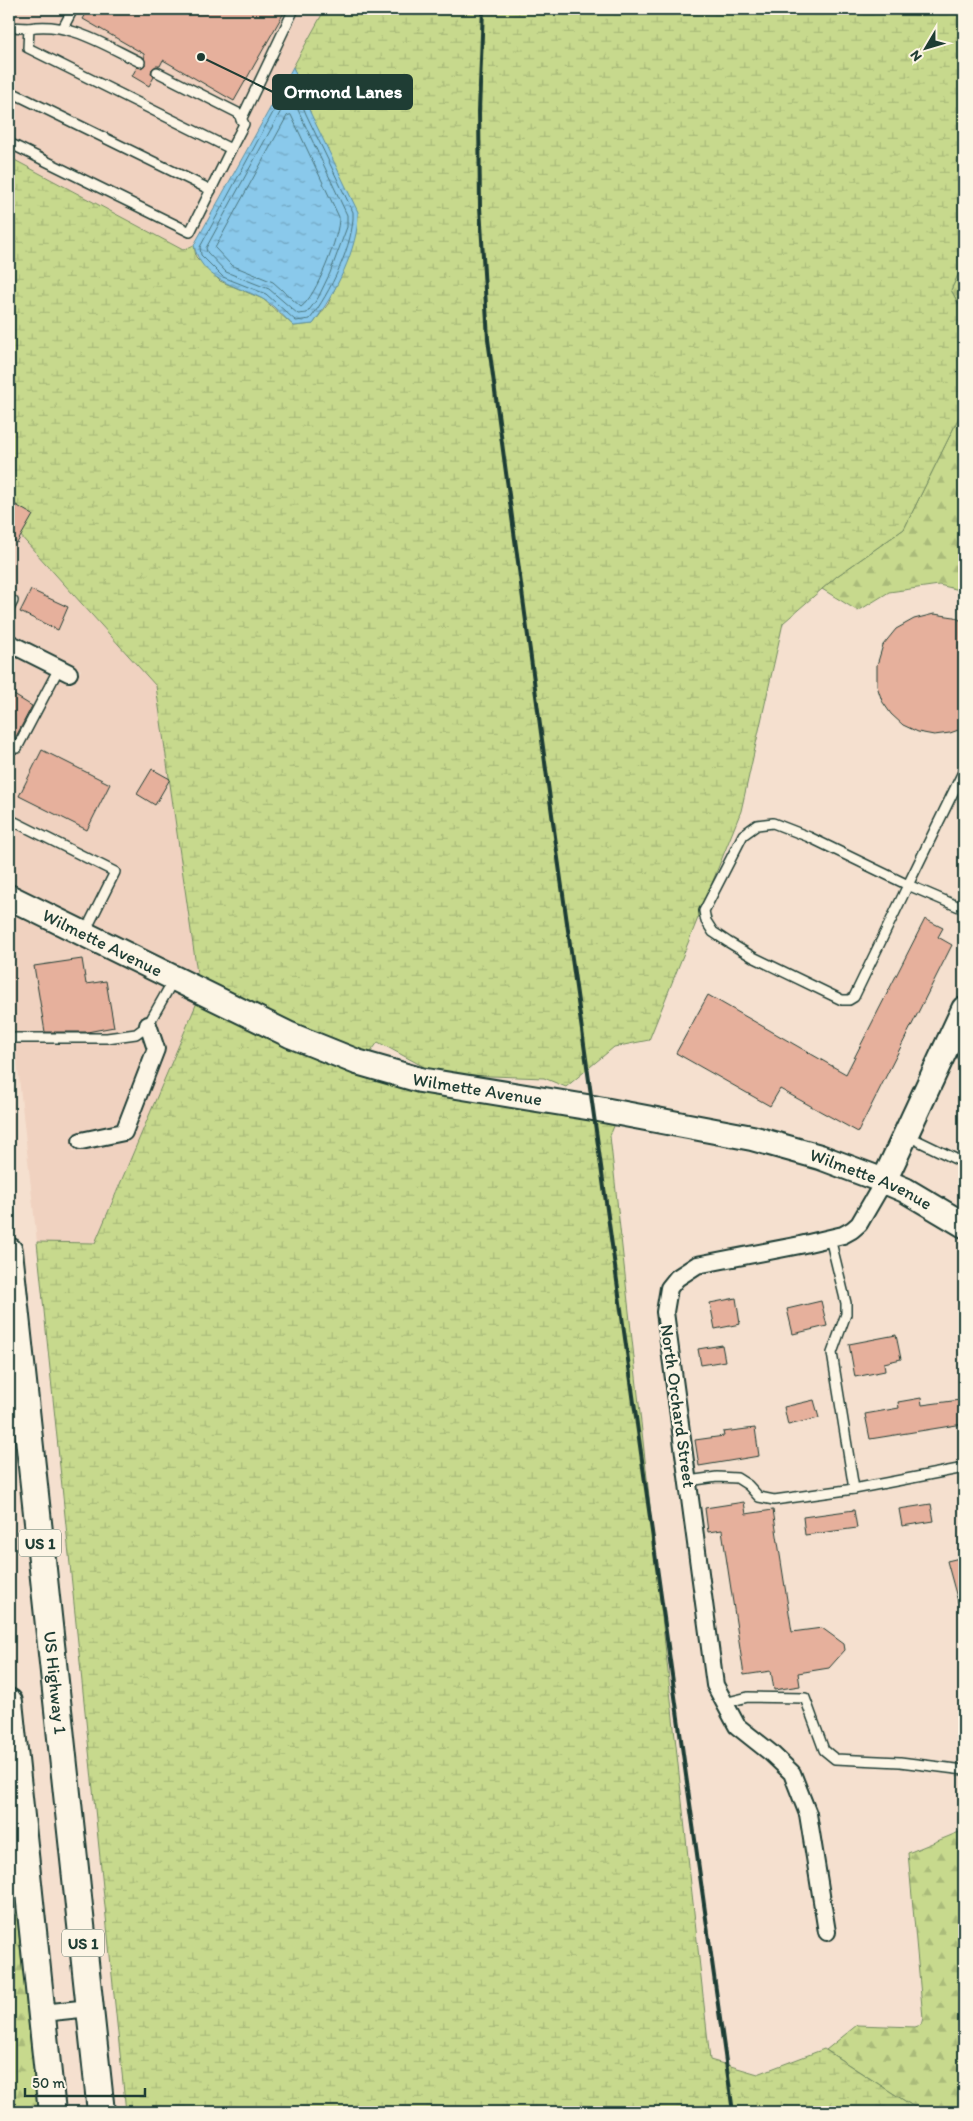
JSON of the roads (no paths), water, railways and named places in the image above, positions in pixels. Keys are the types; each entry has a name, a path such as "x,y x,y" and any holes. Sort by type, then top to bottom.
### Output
{"main road":[{"name":"US Highway 1","path":"9,1251 12,1304 101,2112"},
{"name":"US 1","path":"9,1702 52,2112"}],"street":[{"path":"9,643 64,671"},
{"name":"Wilmette Avenue","path":"9,897 290,1035 357,1062 420,1080 593,1108 752,1138 820,1157 884,1180 905,1190 964,1225"},
{"name":"North Orchard Street","path":"827,1932 808,1814 792,1773 771,1753 737,1726 715,1685 665,1312 669,1288 676,1278 696,1265 843,1235 859,1224 884,1180 906,1135 964,1009"},
{"path":"81,1141 124,1132 156,1049 148,1025"},
{"path":"42,2013 90,2008"}],"lane":[{"path":"63,28 73,9"},
{"path":"239,116 294,9"},
{"path":"9,28 28,28 46,25 72,30 140,62"},
{"path":"28,28 28,48 231,149"},
{"path":"9,143 190,232 244,124 239,116 157,72"},
{"path":"9,91 211,190"},
{"path":"9,599 13,601 9,609"},
{"path":"17,748 64,671"},
{"path":"964,770 908,885 854,997 849,1000 842,1000 728,942 713,932 706,921 704,911 743,835 756,825 773,823 801,833 908,885 964,909"},
{"path":"16,822 115,872 84,934"},
{"path":"9,1038 107,1038 136,1034 148,1025 174,979"},
{"path":"906,1135 964,1163"},
{"path":"830,1238 846,1303 846,1314 832,1353 854,1489"},
{"path":"688,1481 718,1477 737,1478 748,1485 759,1497 774,1500 854,1489 964,1468"},
{"path":"724,1703 748,1697 805,1698 824,1750 835,1760 900,1762 964,1770"}],"water":[{"path":"293,67 310,112 358,212 357,226 350,256 337,285 313,324 294,326 265,301 211,274 198,257 194,245"}],"railway":[{"path":"483,9 479,111 480,207 488,339 556,844 733,2112"}],"place":[{"name":"Ormond Lanes","path":"201,57"}]}
